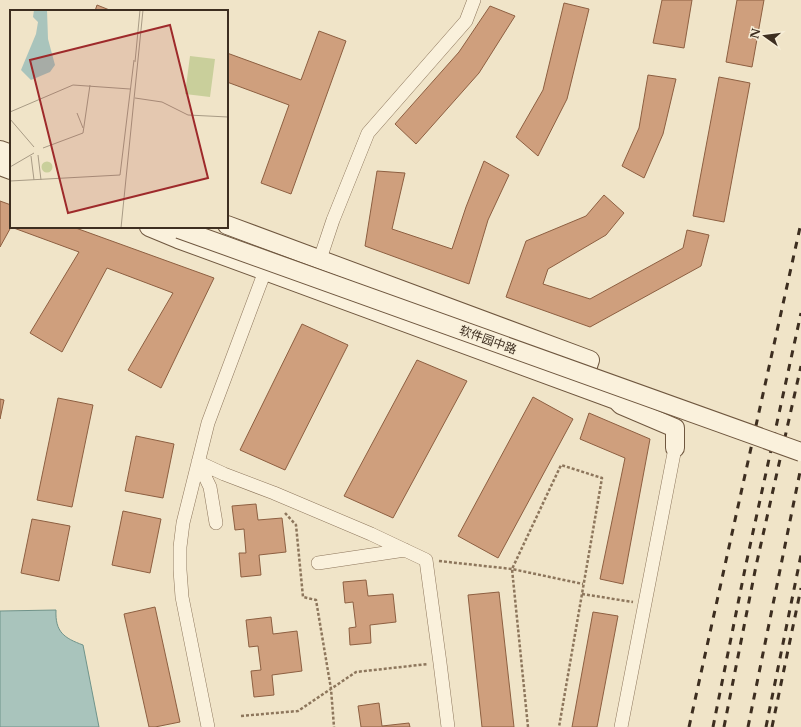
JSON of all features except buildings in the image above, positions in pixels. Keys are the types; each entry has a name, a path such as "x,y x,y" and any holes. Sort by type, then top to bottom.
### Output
{"main road":[{"path":"0,150 10,154"},
{"path":"0,166 10,170"},
{"path":"228,225 590,360 581,387"},
{"path":"151,228 178,240 616,400 621,406 675,428 676,448"},
{"name":"软件园中路","path":"183,228 801,444"},
{"name":"软件园中路","path":"183,228 801,452"},
{"path":"367,309 380,309 387,307 391,301 392,294 378,280"}],"street":[{"path":"320,259 333,220 368,133 466,21 474,0"},
{"path":"208,727 182,597 180,548 183,523 208,423 265,272"},
{"path":"621,727 676,448"},
{"path":"198,462 210,487 216,523"},
{"path":"198,462 224,474 288,498 426,560 448,727"},
{"path":"318,563 405,550"}],"path":[{"path":"528,727 512,569 561,465 602,478 559,727"},
{"path":"287,515 296,525 303,597 316,600 331,689 334,727"},
{"path":"426,560 512,569 584,584"},
{"path":"582,594 645,604"},
{"path":"241,716 298,711 356,672 440,662"}],"water":[{"path":"56,610 57,624 62,633 71,640 83,645 99,727 0,727 0,611"}],"railway":[{"path":"689,727 801,223"},
{"path":"713,727 746,564 801,313"},
{"path":"724,727 756,566 801,366"},
{"path":"748,727 801,467"},
{"path":"766,727 801,555"},
{"path":"772,727 801,588"}]}
